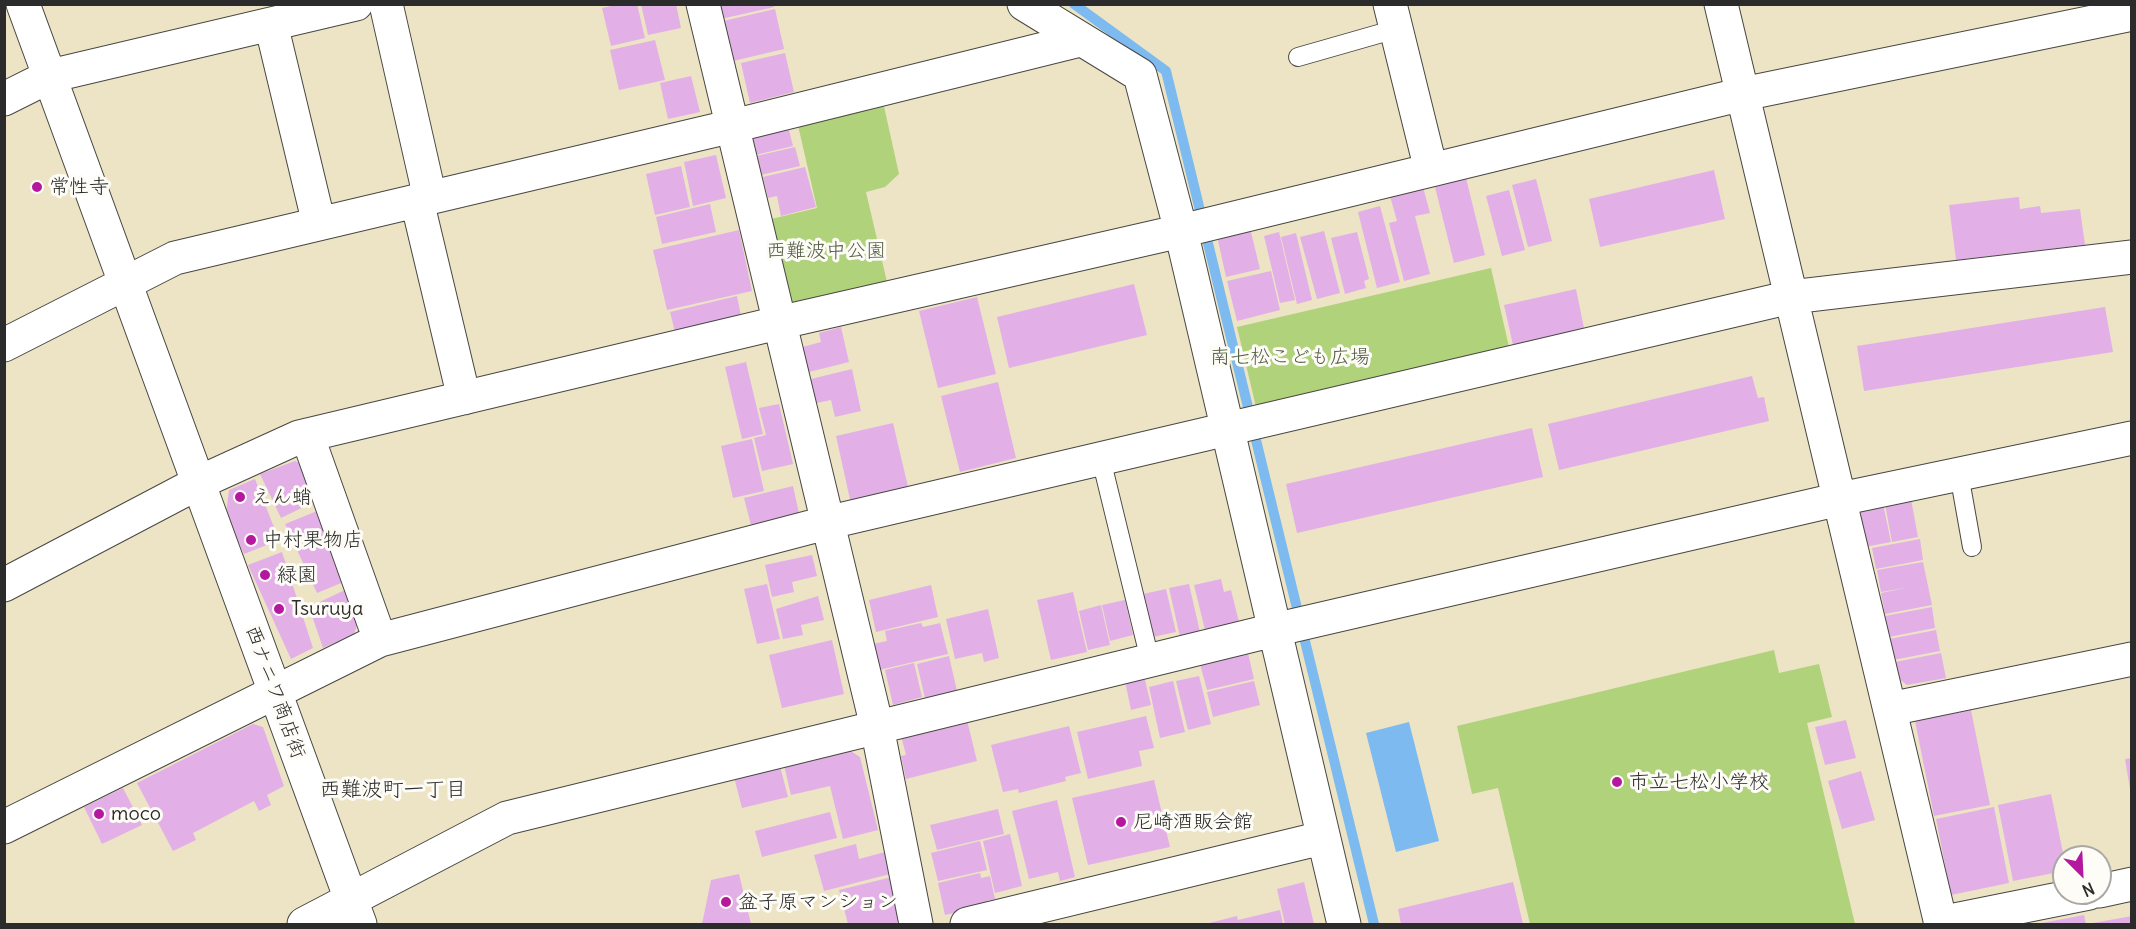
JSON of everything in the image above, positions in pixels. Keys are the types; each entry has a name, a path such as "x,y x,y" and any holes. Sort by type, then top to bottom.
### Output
{"street":[{"name":"西ナニワ商店街","path":"23,4 274,691 336,916 395,878 507,818 1274,630 1840,499 2132,438"},
{"path":"4,99 50,76 356,4"},
{"path":"386,4 464,398"},
{"path":"703,4 826,523 877,727 916,924"},
{"path":"1024,4 1140,75 1181,231 1344,924"},
{"path":"1721,4 1940,924 2052,901"},
{"path":"4,585 198,483 307,435 778,323 1181,231 1743,94 2132,13 2126,4"},
{"path":"1393,17 1431,170"},
{"path":"271,24 319,224"},
{"path":"4,345 175,258 733,126 1080,40"},
{"path":"4,827 274,691 381,640 826,523 1791,297 2132,256"},
{"path":"307,435 381,640"},
{"path":"1890,709 2132,659"},
{"path":"967,924 1322,838"},
{"path":"2112,888 2132,884"}],"lane":[{"path":"1298,57 1393,17"},
{"path":"1101,459 1150,660"},
{"path":"1959,474 1972,547"}],"green space":[{"name":"西難波中公園","path":"883,102 899,174 885,187 866,192 887,282 793,303 785,297 767,220 817,208 797,121"},
{"name":"南七松こども広場","path":"1491,268 1509,347 1256,407 1237,327"},
{"path":"1774,650 1779,673 1819,664 1832,717 1807,723 1855,924 1530,924 1498,788 1472,794 1457,726"}],"water":[{"path":"1409,722 1439,841 1396,852 1366,733"}],"building":[{"path":"620,4 637,4 645,38 611,46 602,8"},
{"path":"641,4 676,4 681,28 648,35"},
{"path":"717,4 773,4 774,7 721,19"},
{"path":"775,9 784,49 729,62 719,22"},
{"path":"655,40 665,80 619,90 610,50"},
{"path":"785,53 794,92 750,103 741,63"},
{"path":"691,76 700,112 668,119 660,83"},
{"path":"788,126 793,146 751,156 749,147 757,134"},
{"path":"795,147 800,166 756,176 752,157"},
{"path":"716,155 726,198 693,206 684,162"},
{"path":"681,166 690,207 655,215 646,174"},
{"path":"805,167 816,207 781,216 777,196 768,198 763,177"},
{"path":"1714,170 1725,219 1600,247 1589,199"},
{"path":"1466,178 1485,255 1454,263 1435,187"},
{"path":"1536,179 1552,241 1528,247 1512,185"},
{"path":"1423,187 1430,213 1415,216 1430,274 1404,281 1389,223 1397,221 1390,196"},
{"path":"1509,190 1525,250 1502,256 1486,196"},
{"path":"2019,197 2020,209 2040,206 2041,213 2080,209 2085,245 1956,260 1949,205"},
{"path":"710,204 716,232 662,244 656,217"},
{"path":"1380,206 1400,282 1377,288 1358,212"},
{"path":"1250,228 1260,269 1226,277 1217,236"},
{"path":"739,230 752,291 667,310 653,250"},
{"path":"1324,231 1340,293 1317,299 1300,237"},
{"path":"1279,232 1295,300 1280,303 1264,236"},
{"path":"1357,232 1369,279 1364,281 1366,288 1345,294 1331,238"},
{"path":"1296,233 1312,300 1297,304 1281,237"},
{"path":"1271,271 1280,310 1237,321 1227,281"},
{"path":"1134,284 1147,335 1009,368 997,317"},
{"path":"1576,289 1584,328 1513,345 1504,305"},
{"path":"737,296 741,316 675,332 670,312"},
{"path":"977,297 996,374 938,388 919,311"},
{"path":"2105,307 2113,352 1864,391 1857,346"},
{"path":"841,327 849,362 805,373 799,348 821,342 819,333"},
{"path":"746,362 763,434 742,439 725,367"},
{"path":"852,369 861,411 835,417 831,400 812,404 807,380"},
{"path":"1752,376 1758,398 1764,397 1769,421 1559,470 1548,424"},
{"path":"998,382 1016,458 960,472 941,396"},
{"path":"779,404 793,464 762,471 754,438 766,435 759,408"},
{"path":"893,423 909,491 851,504 836,436"},
{"path":"1532,428 1543,477 1297,533 1286,484"},
{"path":"752,439 764,491 733,498 721,446"},
{"path":"295,461 306,466 318,500 281,518 260,474"},
{"path":"255,479 279,540 244,554 226,513 229,490"},
{"path":"793,486 799,513 751,525 744,498"},
{"path":"1911,499 1918,537 1892,542 1885,504"},
{"path":"1883,504 1891,542 1865,547 1859,513 1862,508"},
{"path":"332,505 346,581 317,593 285,524"},
{"path":"1920,539 1923,560 1876,569 1872,548"},
{"path":"282,552 313,648 291,659 248,565"},
{"path":"812,555 817,576 792,582 794,592 772,597 765,565"},
{"path":"1923,562 1932,605 1885,614 1881,593 1905,588 1881,592 1877,570"},
{"path":"1221,579 1224,592 1231,590 1239,622 1205,630 1194,585"},
{"path":"767,584 780,639 757,644 744,589"},
{"path":"1189,584 1200,632 1180,637 1169,588"},
{"path":"931,585 938,617 876,632 869,600"},
{"path":"347,589 359,620 354,634 323,648 309,607"},
{"path":"1166,589 1176,632 1153,637 1143,594"},
{"path":"1073,592 1087,652 1051,660 1037,600"},
{"path":"818,596 824,620 801,625 803,635 783,639 776,609"},
{"path":"1125,600 1133,635 1110,641 1102,605"},
{"path":"1101,605 1110,645 1088,650 1079,611"},
{"path":"1932,607 1935,628 1889,637 1885,616"},
{"path":"988,609 999,658 984,662 982,653 955,659 946,619"},
{"path":"921,623 923,627 940,623 948,654 879,670 873,644 887,641 885,631"},
{"path":"1936,630 1940,651 1893,660 1889,639"},
{"path":"832,640 844,694 782,708 769,655"},
{"path":"1248,653 1254,679 1207,690 1200,664"},
{"path":"1941,653 1946,678 1907,685 1898,678 1895,662"},
{"path":"949,656 957,691 925,698 917,664"},
{"path":"914,663 922,697 893,705 885,670"},
{"path":"1144,676 1151,705 1131,710 1125,681"},
{"path":"1199,676 1211,724 1188,730 1176,681"},
{"path":"1173,681 1185,732 1160,738 1149,687"},
{"path":"1254,681 1260,705 1213,717 1207,692"},
{"path":"1971,710 1990,805 1934,816 1915,721"},
{"path":"1146,716 1154,748 1139,751 1142,766 1088,779 1077,732"},
{"path":"967,720 977,761 906,779 901,756 906,755 901,736"},
{"path":"1846,720 1856,758 1825,765 1815,727"},
{"path":"253,724 263,727 284,786 267,795 271,805 259,811 254,801 193,833 196,840 173,851 137,783"},
{"path":"1069,726 1081,773 1065,777 1066,781 1019,793 1018,789 1003,792 991,745"},
{"path":"849,750 860,757 878,830 843,839 830,786 791,795 784,765"},
{"path":"2132,758 2132,789 2130,789 2125,759"},
{"path":"780,766 788,797 742,808 734,777"},
{"path":"1861,771 1875,820 1842,829 1828,781"},
{"name":"尼崎酒販会館","path":"1154,780 1170,847 1088,865 1072,798"},
{"path":"123,788 142,825 102,844 84,807"},
{"path":"2051,794 2061,845 2052,845 2052,873 2013,881 1998,805"},
{"path":"1057,800 1075,877 1060,881 1058,872 1029,879 1012,811"},
{"path":"1994,807 2009,883 1951,895 1936,819"},
{"path":"998,809 1004,834 937,850 930,825"},
{"path":"830,812 837,838 762,857 755,831"},
{"path":"1010,834 1022,886 995,893 983,841"},
{"path":"980,841 987,870 938,881 931,853"},
{"path":"856,844 859,859 885,852 890,874 824,891 814,855"},
{"path":"980,873 981,878 990,876 995,899 987,901 987,905 945,915 938,883"},
{"name":"盆子原マンション","path":"739,874 751,924 702,924 711,880"},
{"path":"892,877 902,915 896,924 848,924 839,890"},
{"path":"1304,882 1314,924 1285,924 1277,889"},
{"path":"1513,882 1523,924 1401,924 1398,909"},
{"path":"1280,910 1283,924 1205,924 1237,916 1238,920"},
{"path":"2084,915 2086,924 2042,924 2042,923"},
{"path":"2132,916 2132,924 2093,924 2093,923"}],"waterway":[{"path":"1074,4 1166,71 1374,924"}],"place":[{"name":"常性寺","path":"37,187"},
{"name":"えん蛸","path":"240,497"},
{"name":"中村果物店","path":"251,540"},
{"name":"緑園","path":"265,575"},
{"name":"Tsuruya","path":"279,609"},
{"name":"市立七松小学校","path":"1617,782"},
{"name":"moco","path":"99,814"},
{"name":"尼崎酒販会館","path":"1121,822"},
{"name":"盆子原マンション","path":"726,902"}],"district":[{"name":"西難波町一丁目","path":"393,790"}]}
